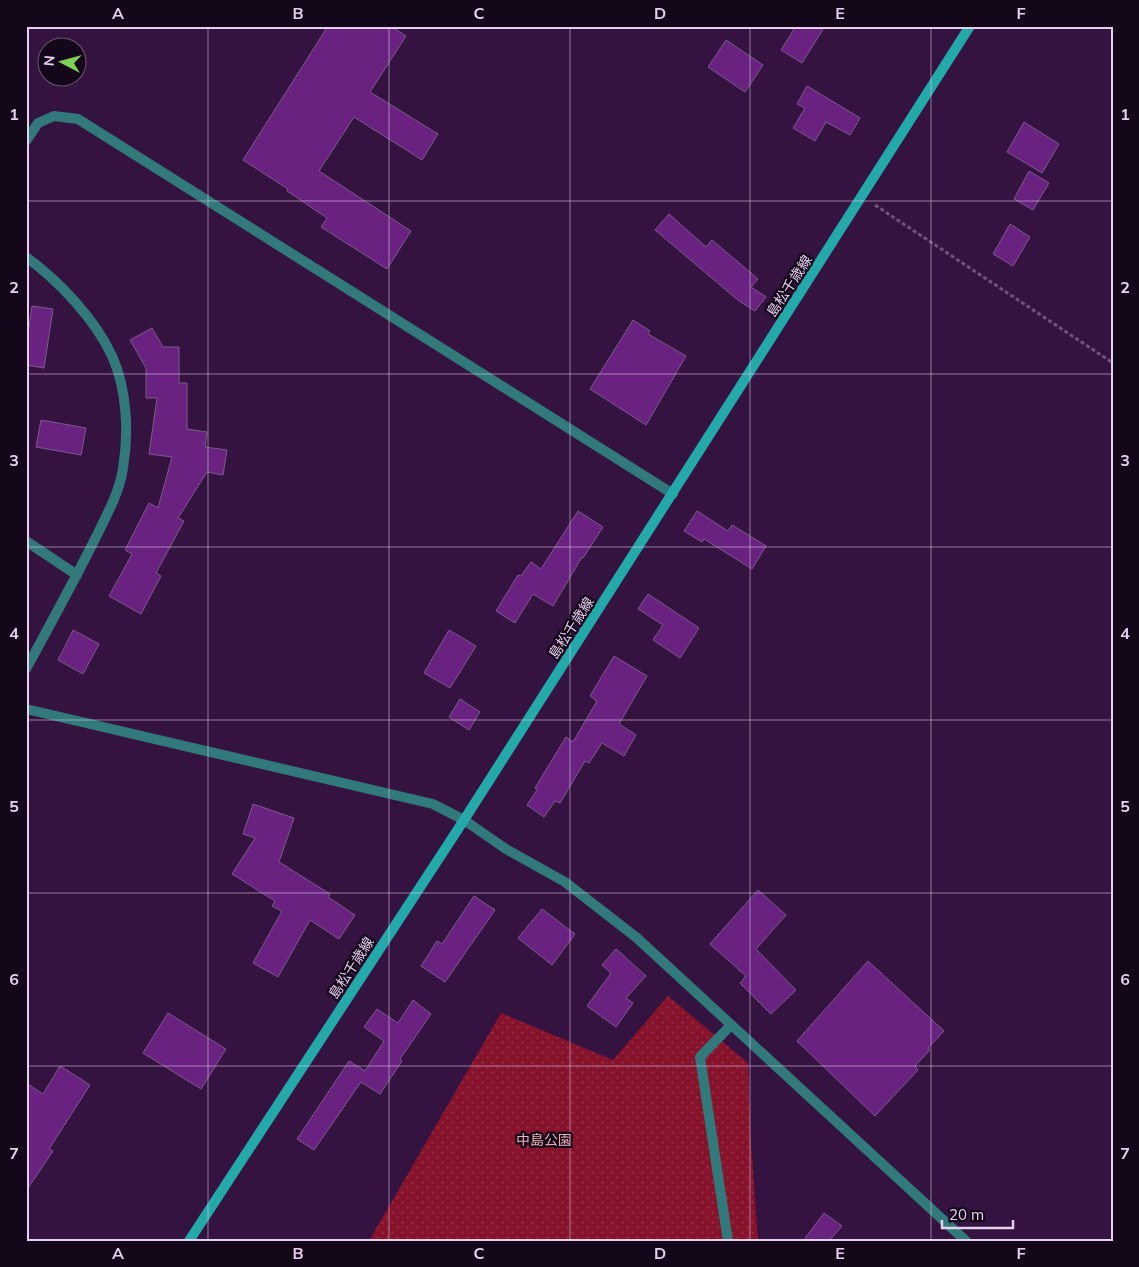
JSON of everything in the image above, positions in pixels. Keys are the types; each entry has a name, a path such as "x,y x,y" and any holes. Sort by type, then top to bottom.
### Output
{"main road":[{"name":"島松千歳線","path":"189,1241 464,820 970,26"}],"street":[{"path":"26,141 38,123 54,116 78,119 673,494"},
{"path":"26,257 69,295 95,328 112,356 121,384 126,425 123,469 110,509 26,669"},
{"path":"26,541 77,575"},
{"path":"26,709 434,804 464,820 506,849 565,882 638,938 966,1241"},
{"path":"728,1241 700,1058 731,1024"}],"path":[{"path":"862,197 1113,363"}],"green space":[{"name":"中島公園","path":"668,996 748,1063 751,1144 758,1241 369,1241 501,1013 613,1060"}],"building":[{"path":"328,26 391,26 406,36 370,92 438,134 422,160 354,117 319,171 411,231 387,269 321,227 327,218 287,191 288,189 243,160"},
{"path":"796,26 825,26 802,63 781,50"},
{"path":"726,40 763,65 745,92 708,67"},
{"path":"807,86 860,118 850,135 826,122 815,141 793,128 805,108 797,104"},
{"path":"1024,122 1059,144 1042,173 1007,152"},
{"path":"1029,171 1049,183 1033,210 1014,199"},
{"path":"669,214 706,247 712,240 758,279 751,287 766,297 755,311 739,301 655,230"},
{"path":"1010,224 1030,237 1013,266 993,254"},
{"path":"32,306 53,309 44,368 26,365 26,327 29,327"},
{"path":"633,320 650,331 648,334 686,356 646,425 590,389"},
{"path":"152,328 163,347 179,347 179,383 187,383 187,429 207,432 205,447 227,450 223,475 207,472 178,518 184,521 156,573 161,576 141,614 109,596 132,554 125,550 149,503 158,508 172,457 149,454 157,398 146,398 146,368 130,340"},
{"path":"41,420 86,428 81,455 36,447"},
{"path":"578,511 603,527 582,557 553,606 533,594 515,623 496,611 518,575 521,576 531,562 541,569"},
{"path":"697,511 728,531 732,525 766,546 752,569 704,539 702,542 684,531"},
{"path":"648,594 699,628 680,658 653,640 663,625 638,609"},
{"path":"73,630 99,644 83,674 58,660"},
{"path":"449,630 476,646 450,688 424,673"},
{"path":"614,656 647,676 619,724 636,735 624,756 602,743 589,763 585,761 560,803 555,801 544,817 527,805 537,790 535,788 566,737 573,742 597,701 590,696"},
{"path":"460,699 480,712 469,730 449,717"},
{"path":"253,804 294,818 279,862 330,894 328,897 355,915 339,939 310,920 278,977 253,963 282,911 272,906 275,901 232,874 255,838 243,834"},
{"path":"758,890 786,915 756,949 796,990 771,1014 740,983 746,976 710,944"},
{"path":"474,896 495,910 445,982 421,966 437,941 442,944"},
{"path":"542,909 575,934 552,965 518,938"},
{"path":"616,949 646,976 626,998 633,1003 616,1027 587,1006 611,973 602,965"},
{"path":"868,961 944,1031 915,1066 918,1070 875,1116 797,1041"},
{"path":"413,1000 431,1014 400,1059 402,1061 380,1094 361,1082 314,1150 297,1139 349,1061 365,1071 384,1041 364,1027 377,1009 398,1023"},
{"path":"168,1013 226,1049 201,1089 143,1053"},
{"path":"60,1066 90,1085 49,1149 53,1151 26,1191 26,1083 43,1094"},
{"path":"824,1213 842,1226 829,1241 803,1241"}]}
